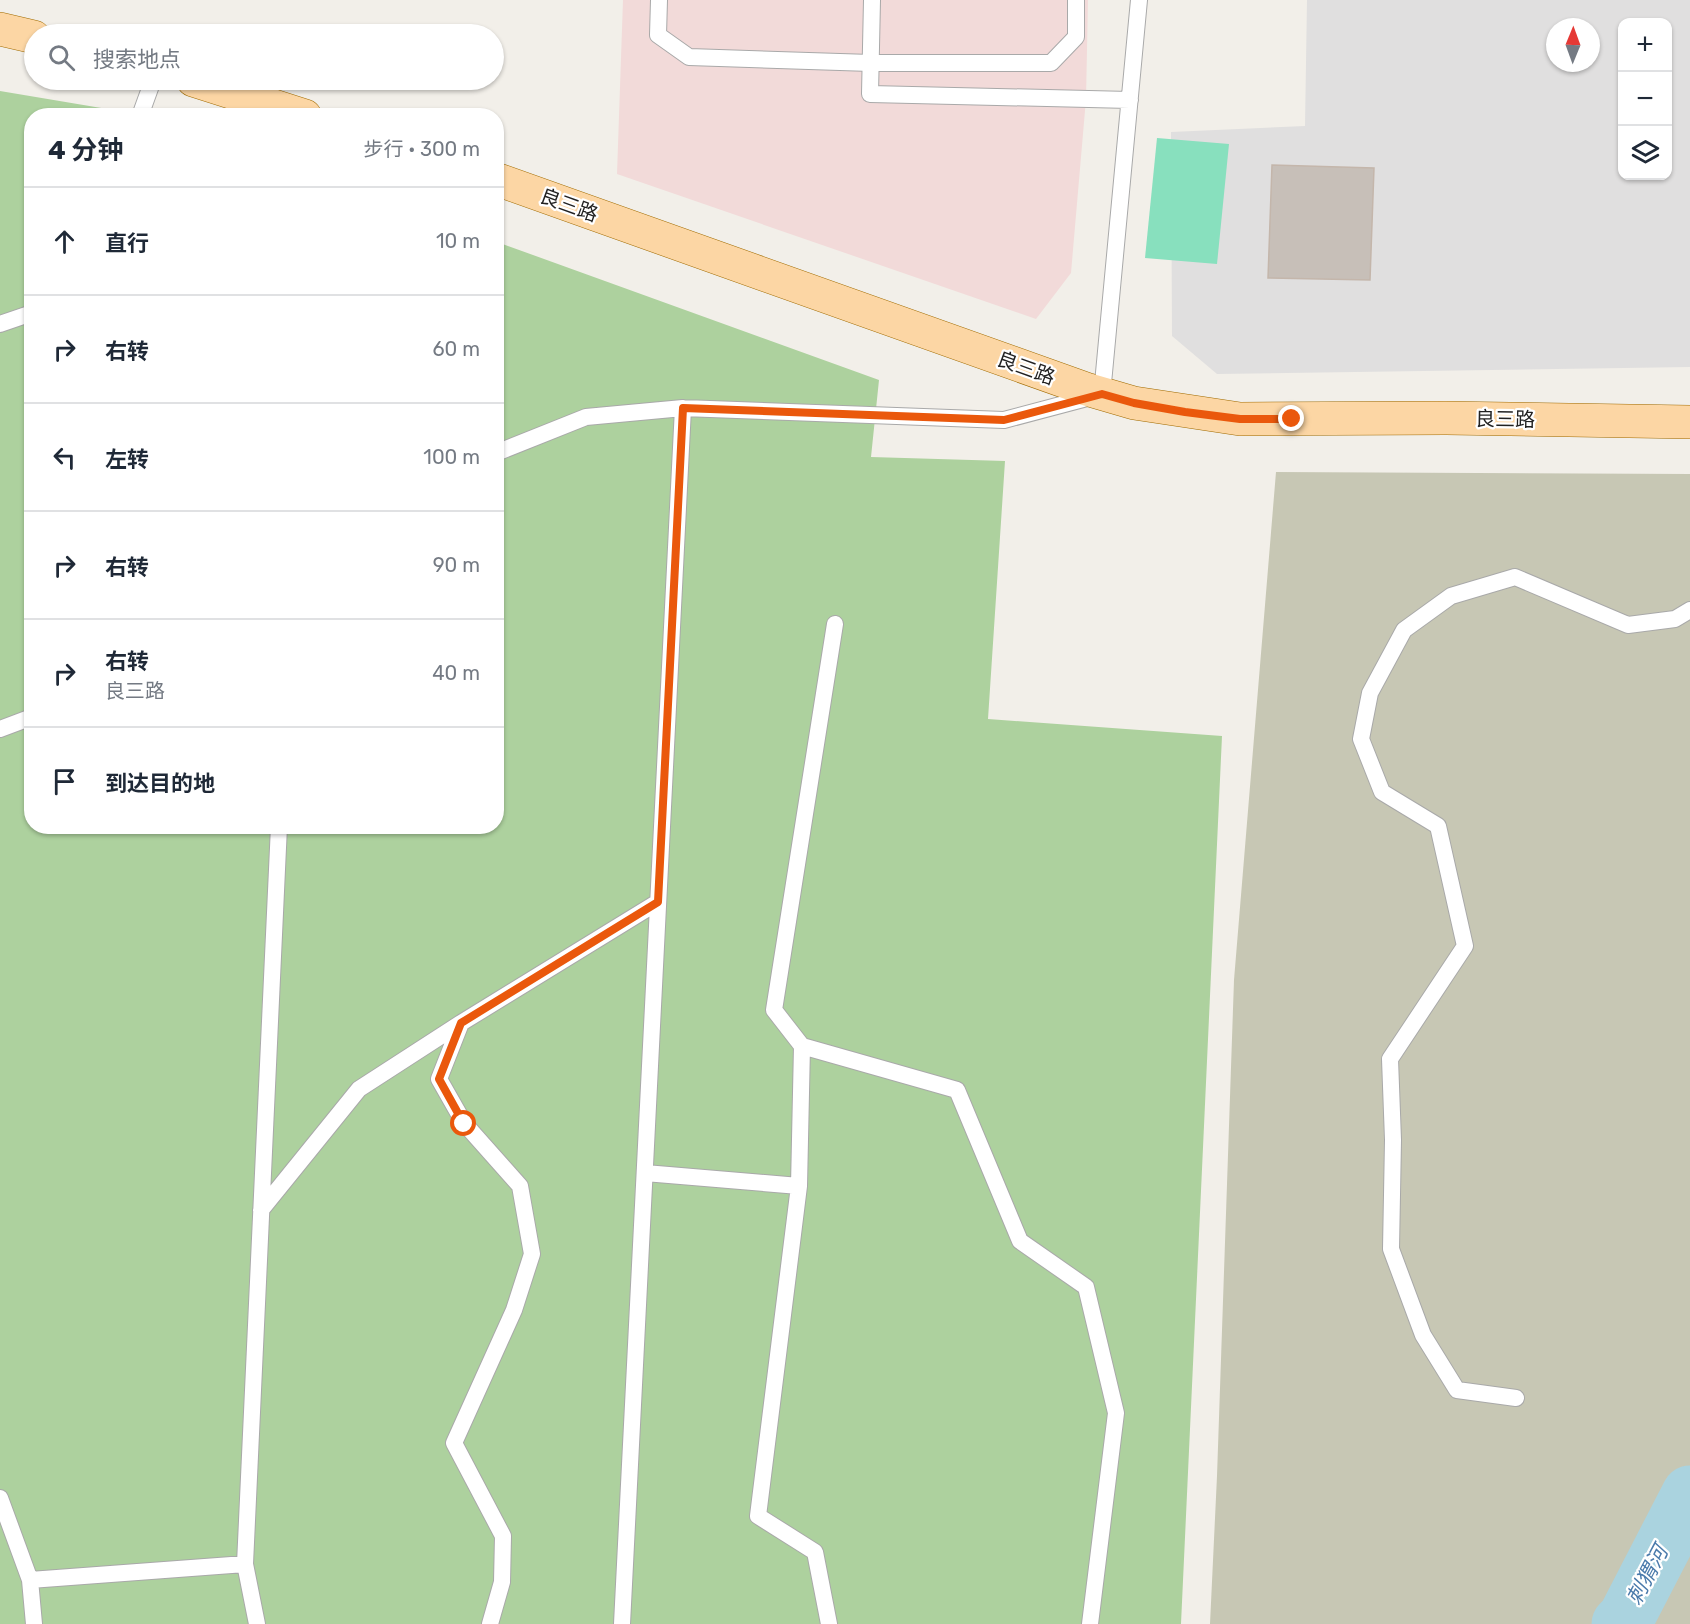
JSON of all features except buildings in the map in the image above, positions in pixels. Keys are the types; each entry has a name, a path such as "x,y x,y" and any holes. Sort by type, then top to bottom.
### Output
{"main road":[{"path":"0,29 24,35"},
{"path":"224,90 280,108"},
{"name":"良三路","path":"504,182 1102,394 1134,403 1240,419 1446,418 1690,423"}],"lane":[{"path":"659,0 658,35 689,57 871,63 1051,63 1076,37 1076,0"},
{"path":"872,0 870,94 1130,100"},
{"path":"504,450 586,417 683,408 1004,420 1102,394 1139,0"},
{"path":"143,108 149,90"},
{"path":"0,324 24,316"},
{"path":"622,1624 683,408"},
{"path":"1516,1398 1457,1390 1423,1335 1391,1249 1393,1140 1390,1059 1465,946 1438,825 1382,792 1361,739 1370,693 1404,630 1451,596 1515,577 1629,625 1675,619 1690,610"},
{"path":"835,624 774,1010 802,1046 957,1090 1020,1240 1086,1287 1116,1413 1090,1624"},
{"path":"0,729 24,720"},
{"path":"257,1624 245,1564 279,834"},
{"path":"261,1210 359,1089 461,1023 658,902"},
{"path":"461,1023 439,1079 464,1124 520,1186 532,1254 514,1310 454,1443 503,1536 502,1581 490,1624"},
{"path":"802,1046 799,1186 758,1516 815,1552 829,1624"},
{"path":"645,1173 799,1186"},
{"path":"0,1498 30,1580 34,1624"},
{"path":"30,1580 245,1564"}],"shaded area":[{"path":"623,0 1088,0 1086,99 1071,273 1036,319 617,174"},
{"path":"1307,0 1690,0 1690,367 1217,374 1172,336 1171,132 1305,126"},
{"path":"1276,472 1690,474 1690,1624 1210,1624 1234,980"}],"green space":[{"path":"0,91 101,108 24,108 24,834 504,834 504,245 879,380 871,457 1005,461 988,719 1222,736 1181,1624 0,1624"},
{"path":"1157,138 1229,144 1217,264 1145,258"}],"waterway":[{"name":"刺猬河","path":"1620,1624 1626,1618 1690,1494"}],"route":[{"path":"464,1124 439,1079 461,1023 658,902 683,408 1004,420 1102,394 1134,403 1185,412 1240,419 1292,419"}]}
